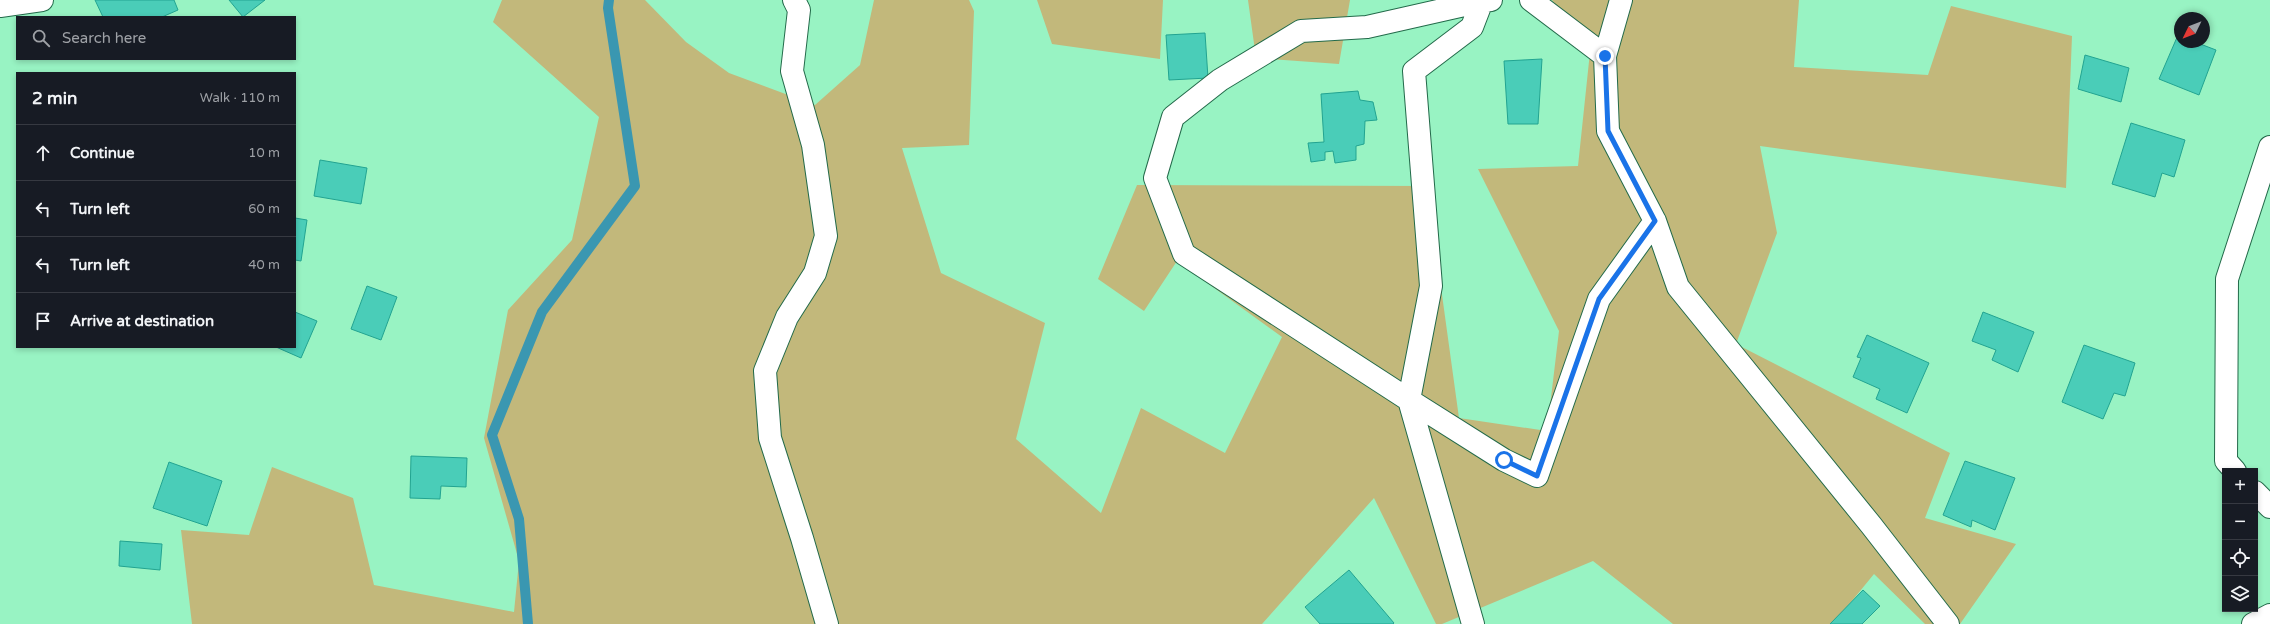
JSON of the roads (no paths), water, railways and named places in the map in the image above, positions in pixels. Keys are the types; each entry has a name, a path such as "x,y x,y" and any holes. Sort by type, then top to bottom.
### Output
{"street":[{"path":"0,6 42,0"},
{"path":"794,0 799,10 792,71 812,145 826,236 815,273 787,316 765,371 770,438 802,538 827,624"},
{"path":"1531,0 1605,56"},
{"path":"1621,0 1605,56 1608,131 1655,221 1678,287 1871,525 1948,624"},
{"path":"1487,1 1367,27 1301,31 1220,80 1173,117 1155,178 1184,254 1408,400 1504,460 1537,476 1599,299 1655,221"},
{"path":"1473,624 1408,400 1432,286 1414,71 1472,27 1487,1"},
{"path":"2232,468 2226,461 2227,279 2270,147"},
{"path":"2258,495 2270,507"},
{"path":"2253,624 2270,615"}],"waterway":[{"path":"528,624 519,519 492,435 542,312 635,186 608,8 609,0"}]}
